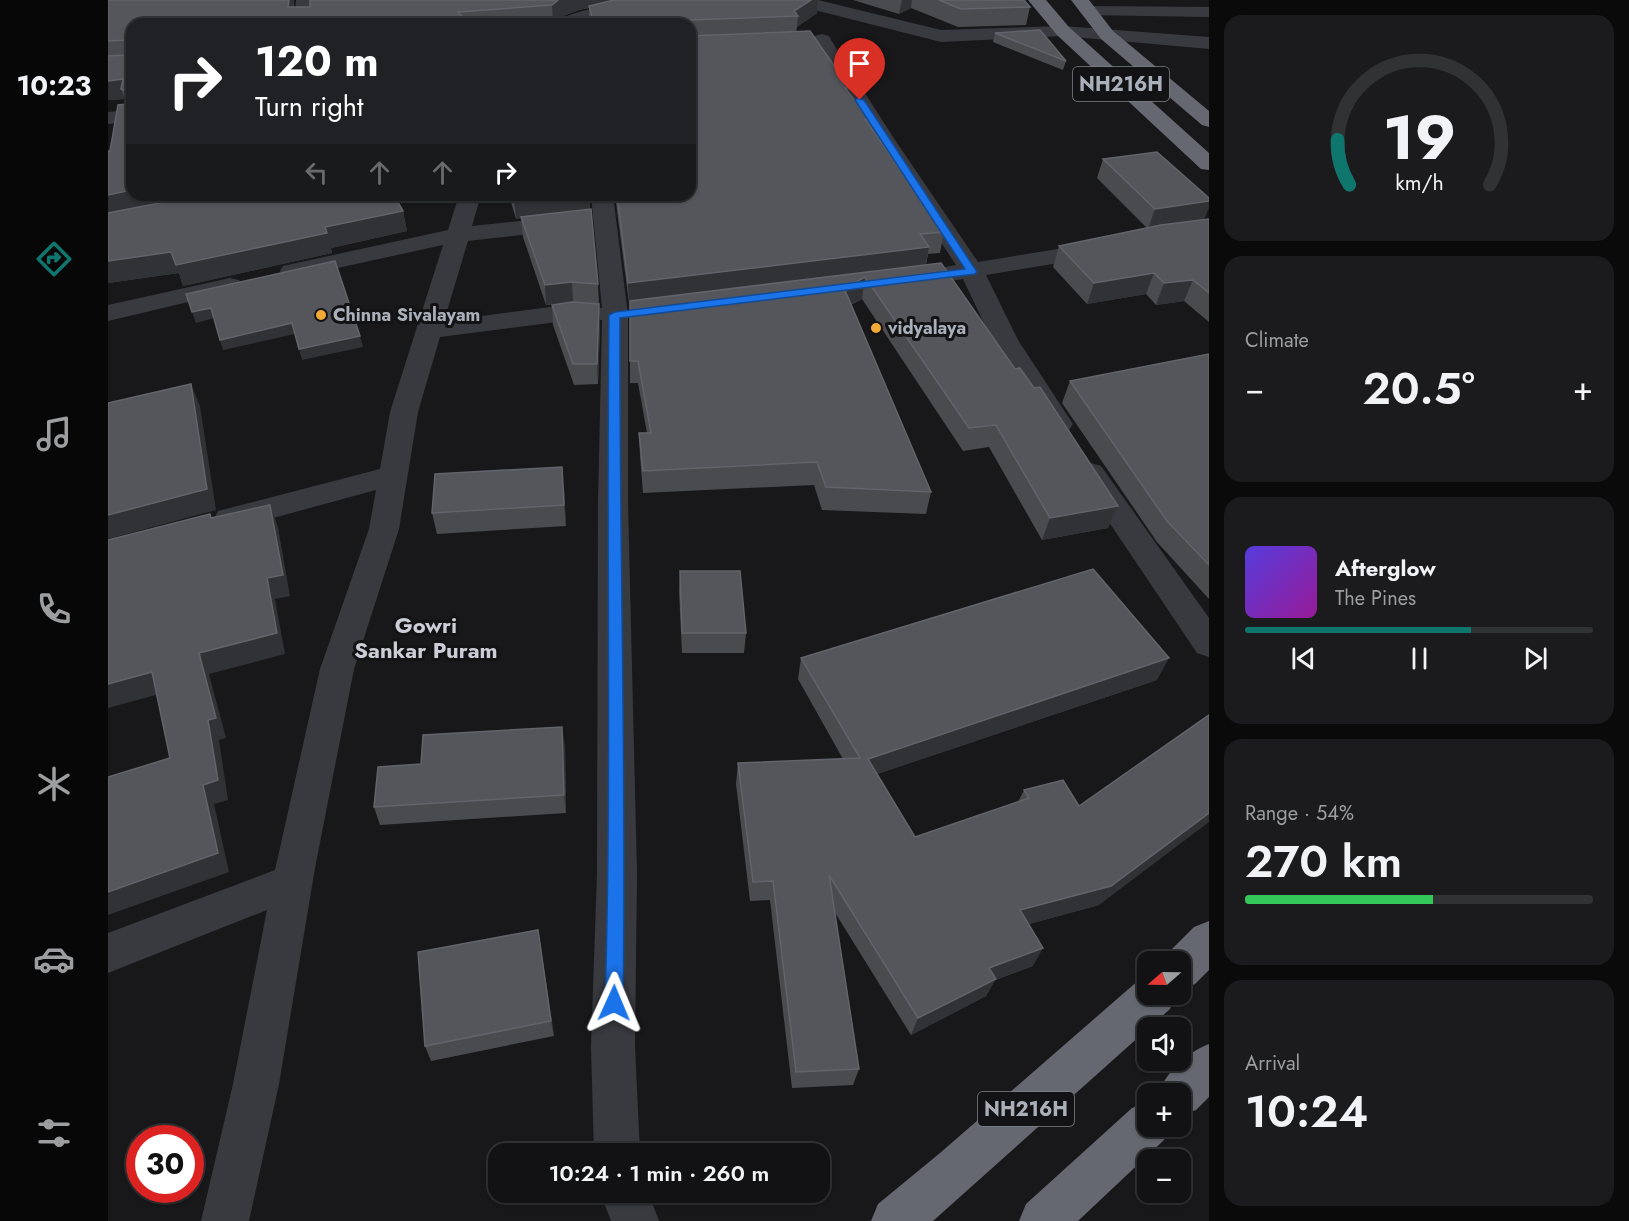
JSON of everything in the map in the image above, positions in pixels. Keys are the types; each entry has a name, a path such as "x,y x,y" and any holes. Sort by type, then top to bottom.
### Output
{"highway":[{"name":"NH216H","path":"1037,0 1063,31 1209,164"},
{"name":"NH216H","path":"1085,6 1107,35 1209,121"},
{"path":"1191,959 1209,941"},
{"name":"NH216H","path":"895,1221 957,1170 1143,1005"},
{"path":"1191,1084 1209,1067"},
{"path":"1043,1221 1137,1134"}],"street":[{"path":"304,18 305,0"},
{"path":"574,18 579,0"},
{"path":"588,18 657,0"},
{"path":"797,0 941,36"},
{"path":"1085,6 1209,12"},
{"path":"870,39 1063,31 1209,43"},
{"path":"823,40 884,140 972,272 1005,339 1077,452 1209,644"},
{"path":"108,118 126,116"},
{"path":"225,1221 256,1084 293,881 337,669 384,529 404,412 468,201"},
{"path":"108,313 457,235 603,207 626,314 613,490 617,873 613,1046 617,1143"},
{"path":"887,283 972,272 1079,254 1121,244"},
{"path":"428,331 573,312 626,314"},
{"path":"199,527 393,475"},
{"path":"108,952 293,881"},
{"path":"628,1203 635,1221"}],"building":[{"path":"108,0 289,0 288,7 310,7 310,0 558,0 552,5 458,12 463,18 126,18 126,40 108,41"},
{"path":"614,0 811,0 794,11 798,16 696,20 592,18 589,6"},
{"path":"939,0 1024,0 1030,7 961,9"},
{"path":"1040,30 1066,61 995,33"},
{"path":"810,31 849,87 845,88 869,119 865,119 944,232 920,234 929,247 628,283 618,201 696,201 696,36"},
{"path":"126,55 126,91 121,89 123,79 108,81 108,56"},
{"path":"126,104 126,191 108,195 108,151 110,151 118,105"},
{"path":"1157,152 1209,198 1209,201 1155,209 1103,159"},
{"path":"170,201 397,201 403,211 325,227 327,233 176,265 171,252 108,261 108,213"},
{"path":"591,209 598,284 572,282 545,285 521,217"},
{"path":"1209,219 1209,293 1193,280 1164,283 1154,273 1094,283 1059,246 1161,225"},
{"path":"335,261 360,336 299,349 292,323 220,340 211,308 192,312 186,294"},
{"path":"941,263 1015,369 1020,368 1034,388 1040,387 1118,506 1050,518 996,425 969,428 865,277 844,288 931,492 826,487 817,462 643,471 639,433 651,433 638,361 630,361 630,301"},
{"path":"572,302 599,304 597,364 573,364 552,305"},
{"path":"1209,354 1209,565 1167,521 1070,381"},
{"path":"191,384 207,489 108,515 108,403"},
{"path":"562,467 564,505 432,513 435,474"},
{"path":"270,505 283,575 267,578 277,633 199,653 216,718 208,720 218,780 203,785 218,853 108,892 108,777 170,758 152,672 108,684 108,540 210,514 211,518"},
{"path":"1093,569 1169,658 868,759 915,837 1029,798 1024,790 1063,780 1079,806 1209,715 1209,813 1111,886 1020,910 1043,948 989,968 996,979 918,1018 829,875 859,1069 796,1072 773,881 753,882 738,763 860,758 801,658"},
{"path":"680,571 740,571 746,633 682,633"},
{"path":"562,727 564,795 374,807 378,767 421,764 423,735"},
{"path":"538,930 551,1021 425,1046 418,952"}],"place":[{"name":"Chinna Sivalayam","path":"321,315"},
{"name":"vidyalaya","path":"876,328"}],"district":[{"name":"Gowri Sankar Puram","path":"426,638"}],"route":[{"path":"614,1003 617,873 613,479 615,315 972,272 860,100"}]}
